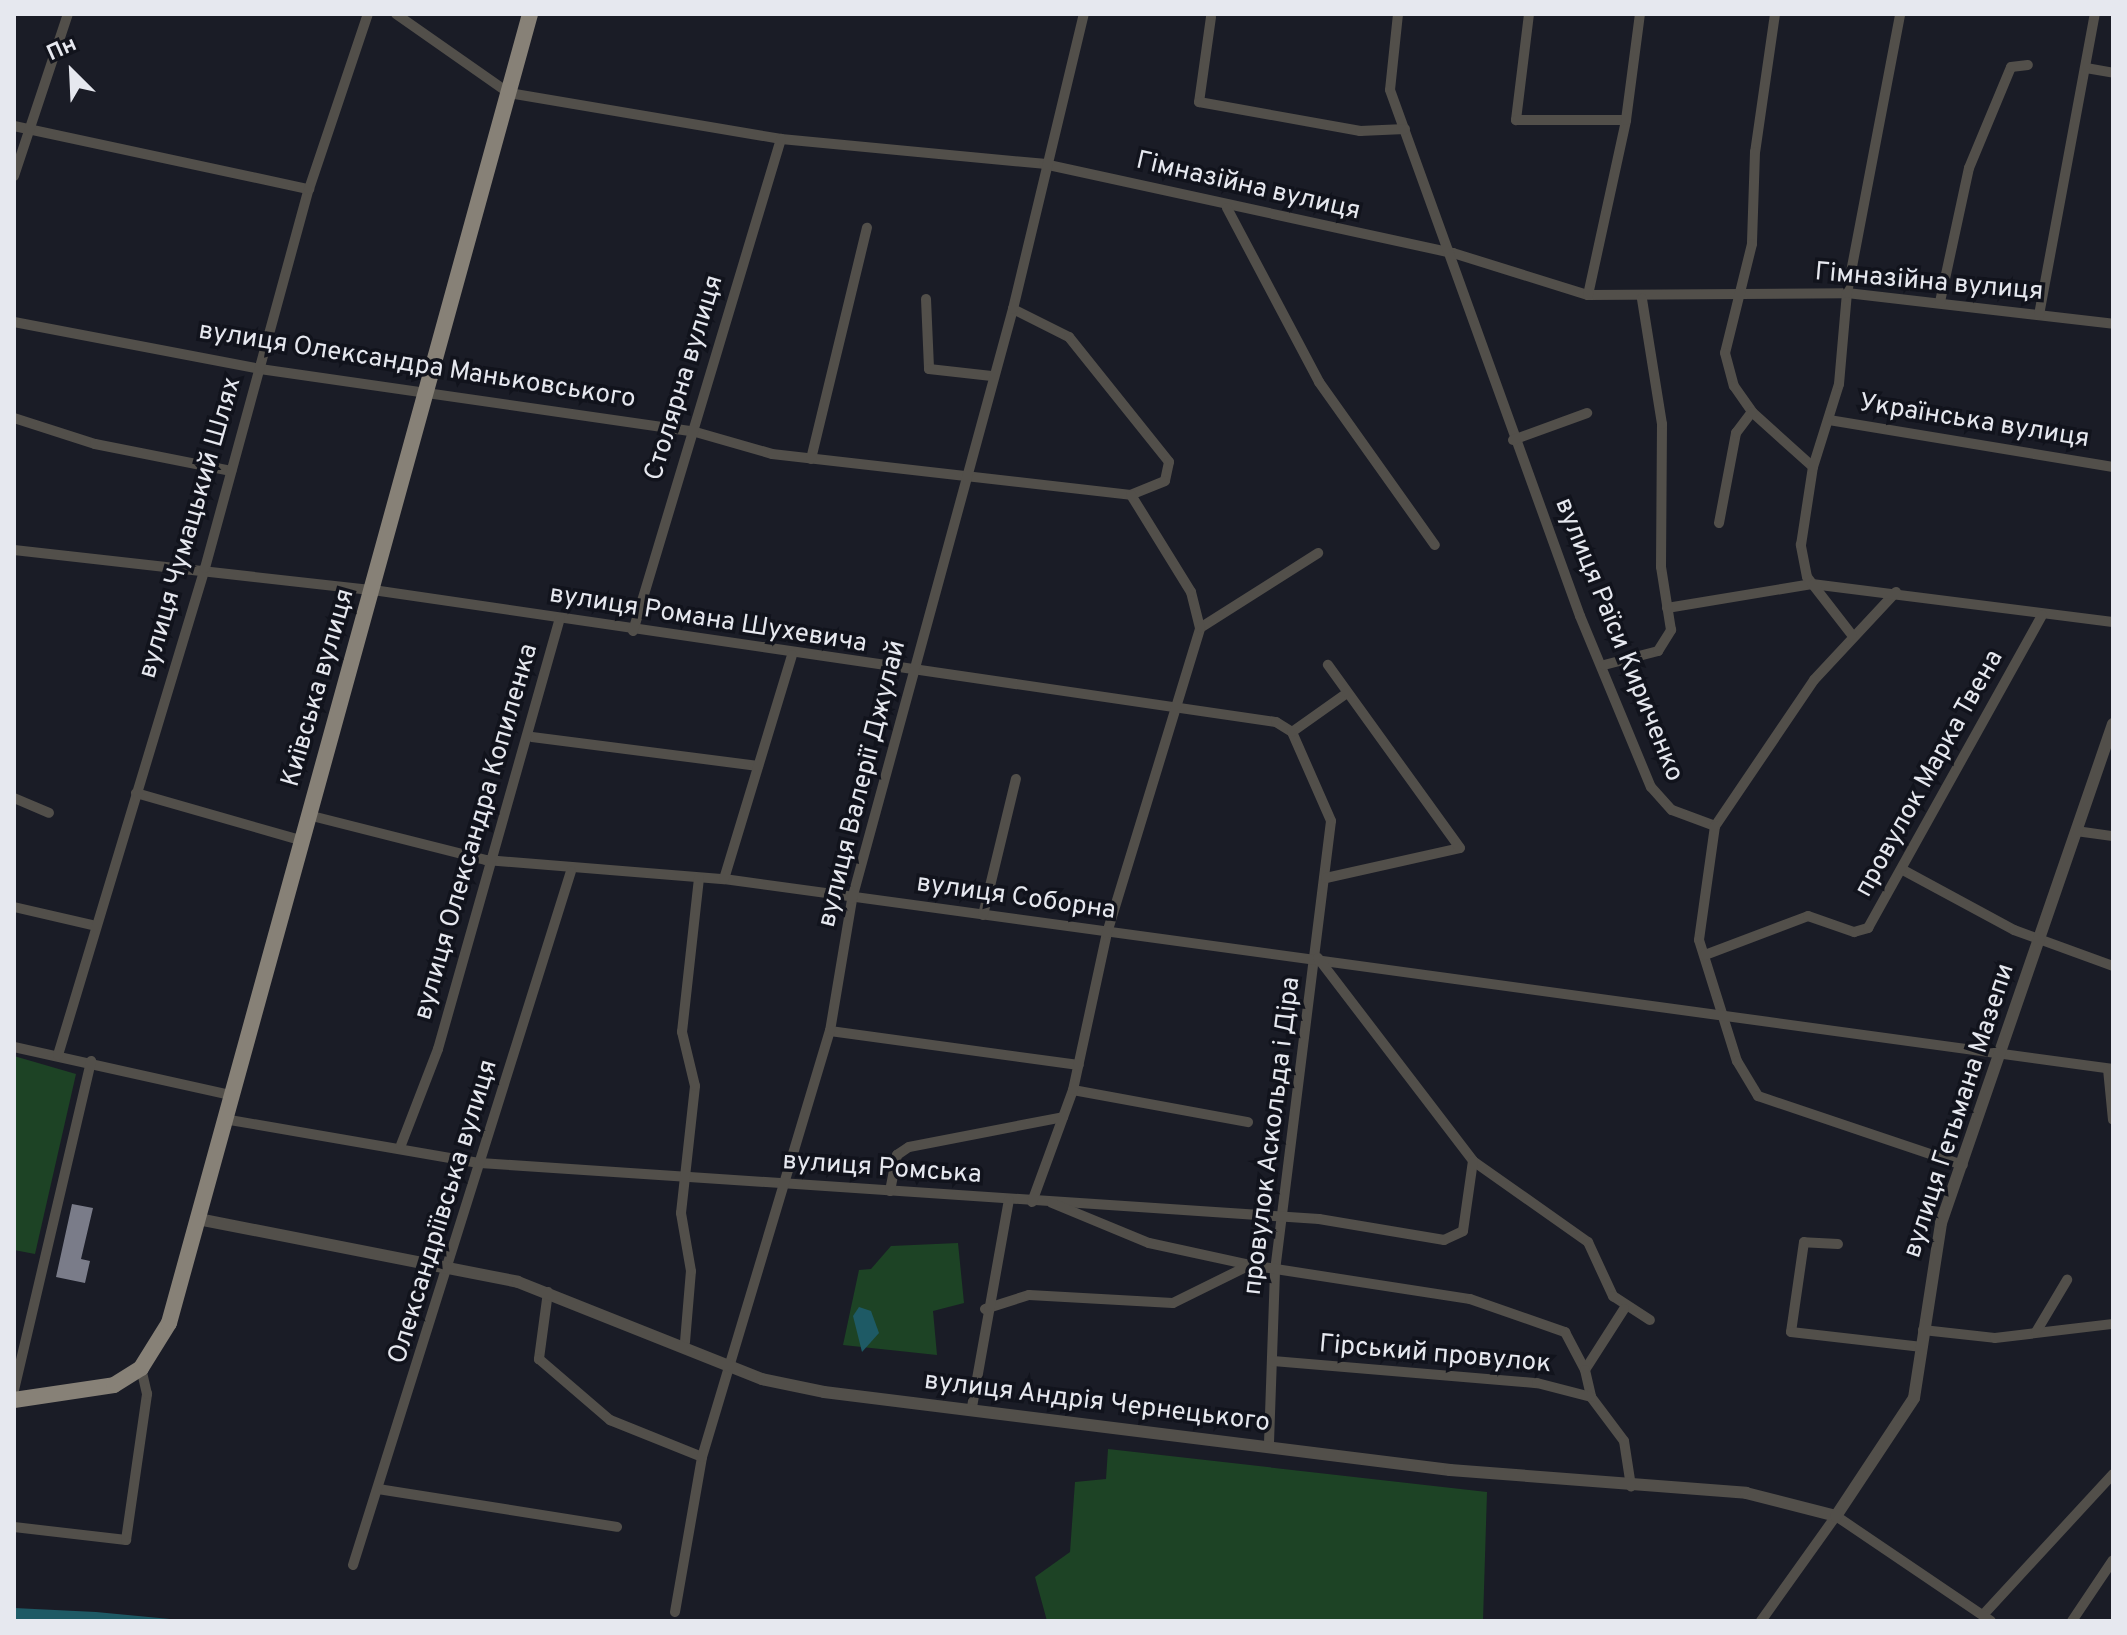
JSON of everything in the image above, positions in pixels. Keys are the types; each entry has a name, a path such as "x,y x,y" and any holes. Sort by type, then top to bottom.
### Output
{"main road":[{"name":"Київська вулиця","path":"141,1368 169,1323 530,14"},
{"path":"14,1400 80,1395 141,1368"}],"street":[{"path":"14,176 68,14"},
{"name":"вулиця Чумацький Шлях","path":"58,1055 205,568 309,189 368,14"},
{"name":"Гімназійна вулиця","path":"396,14 509,93 781,139 1044,164 1227,208 1453,253 1588,295 1642,299 1847,293 2113,324"},
{"name":"вулиця Валерії Джулай","path":"675,1612 702,1457 787,1184 830,1031 852,899 969,472 992,376 1013,309 1044,164 1084,14"},
{"name":"вулиця Раїси Кириченко","path":"1398,14 1387,75 1453,253 1513,440 1651,787 1672,810 1715,826"},
{"path":"1529,14 1516,120 1626,120"},
{"path":"1588,295 1626,120 1640,14"},
{"path":"1775,14 1742,295 1725,353 1734,386 1752,412 1813,467"},
{"path":"1852,635 1812,584 1801,545 1813,467 1829,420 1847,293 1900,14"},
{"path":"2039,315 2095,14"},
{"path":"1211,17 1199,102 1360,131 1405,129"},
{"path":"1940,302 1969,168 2011,67 2028,65"},
{"path":"2086,68 2113,73"},
{"path":"14,126 309,189"},
{"name":"Столярна вулиця","path":"633,631 781,139"},
{"path":"1227,208 1319,382 1435,545"},
{"path":"811,459 867,228"},
{"path":"926,299 929,369 992,376"},
{"path":"1604,665 1665,646 1671,630 1667,608 1662,424 1642,299"},
{"path":"1013,309 1069,337 1169,462 1165,481 1131,495 1191,592 1200,628 1107,933 1073,1090 1032,1202"},
{"name":"вулиця Олександра Маньковського","path":"14,322 260,369 692,431 811,459 969,472 1131,495"},
{"path":"1719,523 1736,433 1752,412"},
{"path":"1513,440 1587,413"},
{"path":"14,418 95,444 231,471"},
{"name":"Українська вулиця","path":"1829,420 2113,467"},
{"name":"вулиця Романа Шухевича","path":"14,550 205,568 373,590 914,673 1276,722 1292,732"},
{"path":"1200,628 1318,553"},
{"path":"1667,608 1812,584 1896,592 2042,615 2113,622"},
{"path":"1896,592 1852,635 1715,826 1698,920 1720,1011 1737,1061 1758,1096 1963,1165"},
{"name":"провулок Марка Твена","path":"1705,955 1808,916 1863,931 1903,870 1913,838 2042,615"},
{"name":"вулиця Олександра Копиленка","path":"401,1145 438,1049 486,860 532,737 560,619"},
{"path":"724,879 792,655"},
{"path":"1328,665 1460,848 1326,878 1331,806 1292,732 1347,693"},
{"name":"вулиця Гетьмана Мазепи","path":"1761,1621 1905,1420 1922,1347 1935,1247 2113,724"},
{"path":"532,737 758,766"},
{"path":"983,915 1016,779"},
{"path":"136,793 300,840"},
{"path":"14,798 49,813"},
{"name":"вулиця Соборна","path":"308,815 486,860 571,871 724,879 1107,933 2003,1049 2111,1069"},
{"path":"2076,831 2113,836"},
{"path":"1903,870 2038,940 2113,966"},
{"name":"Олександріївська вулиця","path":"353,1565 452,1266 480,1163 571,871"},
{"path":"685,1342 691,1271 684,1177 695,1086 682,1032 699,878"},
{"name":"провулок Аскольда і Діра","path":"1269,1447 1275,1271 1286,1217 1326,878"},
{"path":"14,907 96,926"},
{"path":"1318,958 1473,1161 1588,1242 1624,1309 1650,1320"},
{"path":"830,1031 1079,1065"},
{"path":"14,1047 91,1061 230,1095"},
{"path":"14,1390 91,1061"},
{"path":"2111,1069 2113,1120"},
{"path":"1073,1090 1248,1122"},
{"path":"890,1191 897,1155 909,1147 1063,1117"},
{"name":"вулиця Ромська","path":"224,1119 401,1145 480,1163 1286,1217 1457,1239 1473,1161"},
{"path":"972,1407 985,1309 1009,1200"},
{"path":"1050,1201 1149,1243 1275,1271 1470,1299 1565,1332 1585,1370 1591,1397 1624,1441 1631,1486"},
{"name":"вулиця Андрія Чернецького","path":"198,1219 452,1266 548,1292 685,1342 730,1362 813,1390 972,1407 1269,1447 1631,1486 1746,1493 1836,1516 1987,1618 2113,1474"},
{"path":"1838,1244 1804,1242 1791,1332 1922,1347"},
{"path":"985,1309 1029,1295 1173,1303 1250,1265"},
{"path":"2036,1332 2067,1280"},
{"path":"548,1292 539,1359 610,1420 702,1457"},
{"path":"1585,1370 1624,1309"},
{"path":"1923,1330 1995,1338 2113,1324"},
{"name":"Гірський провулок","path":"1273,1361 1537,1383 1591,1397"},
{"path":"14,1527 126,1540 147,1394 141,1368"},
{"path":"378,1489 617,1527"},
{"path":"2072,1621 2113,1560"}],"green space":[{"path":"14,1056 76,1074 35,1254 14,1250"},
{"path":"958,1243 964,1303 933,1311 937,1355 843,1345 859,1270 871,1269 891,1246"},
{"path":"1108,1449 1487,1492 1483,1621 1047,1621 1035,1577 1070,1552 1075,1482 1106,1479"}],"water":[{"path":"859,1307 871,1311 879,1333 862,1352 853,1316"},
{"path":"14,1608 96,1612 191,1621 14,1621"}],"building":[{"path":"72,1204 93,1208 81,1259 90,1261 85,1283 56,1277"}]}
